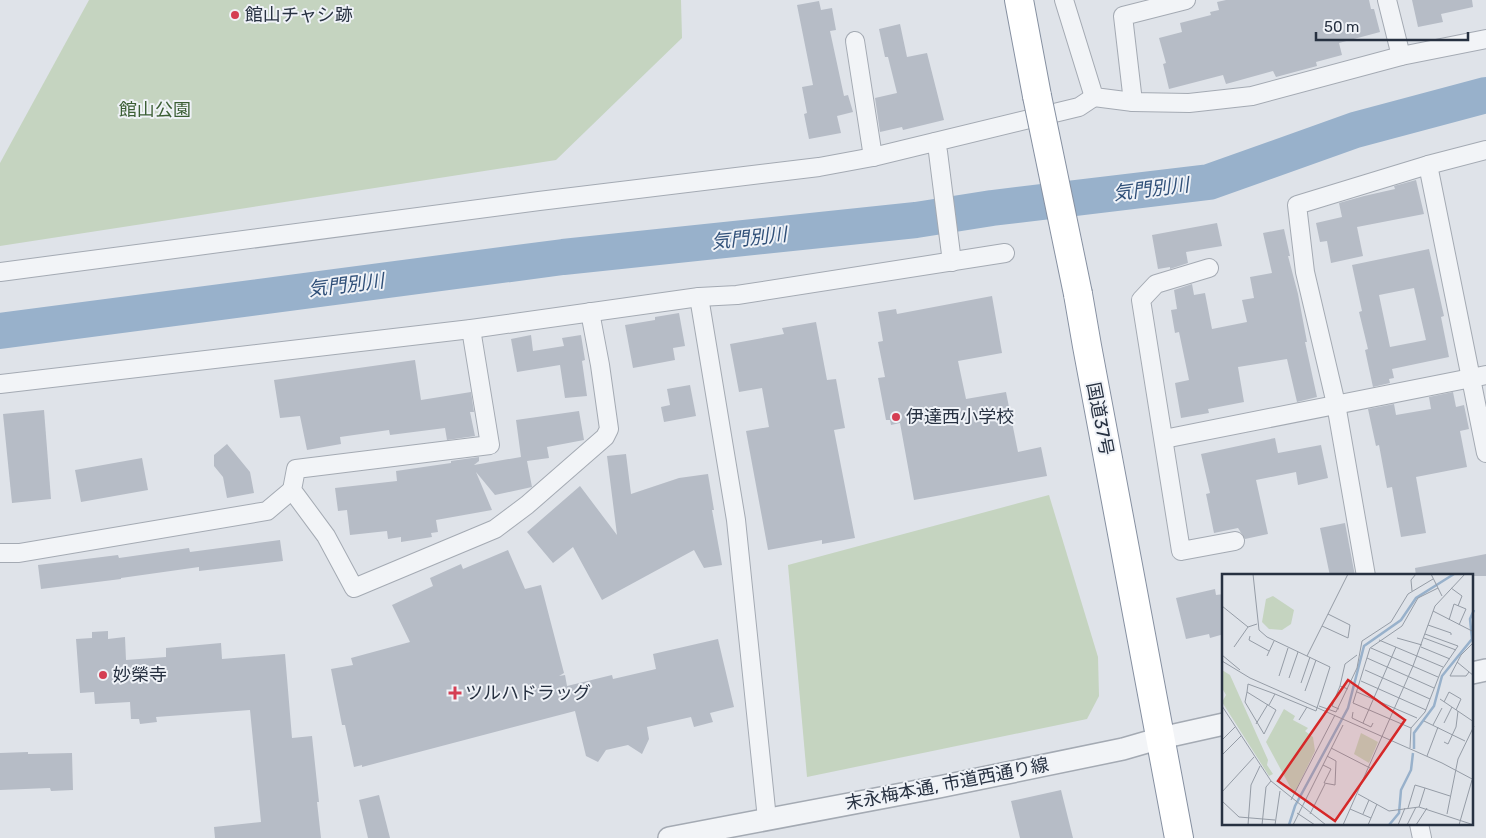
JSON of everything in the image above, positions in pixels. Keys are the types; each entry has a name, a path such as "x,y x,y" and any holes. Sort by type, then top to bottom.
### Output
{"highway":[{"name":"国道37号","path":"1019,0 1078,294 1179,838"}],"street":[{"path":"1064,0 1094,97"},
{"path":"1134,102 1123,16 1186,0"},
{"path":"1386,0 1402,56"},
{"path":"0,272 549,200 819,167 937,147 1079,106 1094,97 1134,102 1189,103 1252,96 1402,56 1486,38"},
{"path":"855,41 873,157"},
{"path":"937,147 952,262"},
{"path":"1366,574 1336,404 1305,272 1296,205 1428,165 1486,150"},
{"path":"1428,165 1478,377 1486,453"},
{"path":"0,384 472,329 699,297 737,295 1005,253"},
{"path":"1210,268 1156,284 1141,300 1182,551 1235,541"},
{"path":"699,297 736,520 767,819"},
{"path":"292,490 326,536 354,588 495,529 527,505 605,438 609,429 590,312"},
{"path":"0,553 19,553 267,511 292,490 296,469 490,445 472,329"},
{"path":"1164,439 1478,377"},
{"name":"末永梅本通, 市道西通り線","path":"669,838 939,787 1123,749 1161,738 1222,724"}],"green space":[{"name":"館山公園","path":"89,0 681,0 682,38 556,160 0,246 0,163"},
{"path":"1049,495 1098,657 1099,696 1087,719 807,777 788,565"}],"building":[{"path":"1226,0 1369,0 1371,9 1374,9 1380,32 1339,43 1342,55 1316,62 1317,66 1276,77 1273,71 1226,84 1223,75 1169,89 1163,64 1166,63 1159,38 1182,32 1180,23 1211,15 1210,12 1219,10 1217,2"},
{"path":"1412,0 1472,0 1473,7 1441,14 1443,22 1418,27"},
{"path":"819,1 821,10 832,8 836,30 830,31 844,96 848,95 853,112 837,116 841,133 809,139 804,114 807,113 802,87 813,85 797,5"},
{"path":"900,24 907,57 927,53 944,120 903,130 902,127 880,132 875,98 897,93 888,57 885,57 879,29"},
{"path":"1416,180 1424,214 1357,227 1363,256 1331,263 1327,241 1320,242 1316,223 1342,217 1339,203 1395,189 1394,186"},
{"path":"1217,223 1222,246 1186,252 1188,263 1170,269 1170,267 1158,269 1152,235"},
{"path":"1284,229 1317,397 1297,402 1287,359 1238,367 1244,402 1208,409 1209,413 1181,418 1175,383 1189,380 1179,332 1175,333 1171,310 1177,309 1174,290 1192,284 1194,295 1205,293 1212,329 1247,322 1242,300 1254,298 1250,277 1272,273 1263,233"},
{"path":"1429,249 1444,316 1441,317 1449,357 1392,369 1394,378 1389,379 1390,383 1373,387 1365,350 1368,349 1359,312 1362,311 1352,265","holes":["1414,288 1426,340 1390,347 1379,295"]},
{"path":"992,296 1002,353 958,361 966,399 1006,392 1018,452 1041,447 1047,476 914,500 900,423 891,425 890,420 886,420 878,378 885,377 878,342 883,341 878,312 896,309 897,314"},
{"path":"679,313 685,346 673,348 675,360 633,368 625,325 655,320 655,317"},
{"path":"816,322 827,380 836,379 845,428 834,430 855,538 822,544 822,540 768,550 746,431 769,427 762,388 739,392 730,344 784,334 782,328"},
{"path":"531,335 533,351 564,346 562,338 581,335 585,360 582,361 587,396 565,398 560,365 517,372 511,339"},
{"path":"415,360 421,400 471,392 474,412 470,412 475,436 447,440 445,428 390,435 389,430 340,437 341,444 307,450 300,416 280,418 274,380"},
{"path":"690,385 696,416 664,422 661,407 670,405 667,389"},
{"path":"1453,392 1456,407 1464,405 1469,429 1460,431 1467,467 1416,477 1426,533 1401,537 1392,487 1387,488 1379,445 1376,446 1368,409 1394,404 1396,415 1431,409 1429,397"},
{"path":"44,410 51,499 12,503 3,414"},
{"path":"579,411 584,440 547,447 549,458 527,461 532,487 495,495 476,472 492,510 436,520 438,532 431,533 432,537 401,542 401,537 388,539 387,531 350,535 347,510 338,511 335,488 397,481 396,471 451,463 451,461 479,457 479,461 474,465 521,457 516,420"},
{"path":"1275,438 1278,453 1321,445 1328,478 1298,485 1296,472 1256,480 1268,534 1245,539 1238,528 1214,533 1206,494 1210,493 1201,454"},
{"path":"227,444 250,472 254,493 227,498 223,477 214,466 214,455"},
{"path":"626,454 631,494 679,478 708,474 714,510 712,510 722,565 704,568 694,550 602,600 573,547 553,563 527,532 580,486 617,535 607,456"},
{"path":"142,458 148,490 81,502 75,470"},
{"path":"1345,523 1355,574 1330,574 1320,528"},
{"path":"280,540 283,561 199,571 199,567 41,589 38,565 118,555 119,558 189,548 190,552"},
{"path":"508,550 525,589 541,585 564,673 559,676 565,675 567,686 612,675 613,679 656,669 653,654 718,639 734,707 710,713 713,722 694,727 691,717 647,727 649,739 642,754 628,745 606,750 598,762 586,756 575,711 362,767 362,765 354,767 345,725 342,725 331,669 353,665 351,658 410,642 392,605 433,586 430,578 461,564 463,569"},
{"path":"1486,554 1486,576 1474,576 1474,574 1416,574 1415,568"},
{"path":"1215,589 1216,595 1222,594 1222,635 1210,638 1209,634 1186,639 1176,598"},
{"path":"108,631 108,639 125,637 126,660 166,657 166,648 221,643 222,659 285,654 292,738 312,736 321,838 215,838 214,827 261,822 250,710 156,717 157,722 140,724 139,719 131,719 130,702 95,704 94,692 80,693 76,639 92,638 92,632"},
{"path":"28,752 28,754 72,753 73,790 51,791 50,788 0,790 0,753"},
{"path":"1061,790 1073,838 1020,838 1011,801"},
{"path":"379,795 390,838 368,838 359,800"}],"waterway":[{"name":"気門別川","path":"0,331 563,257 916,220 992,208 1209,182 1355,130 1486,95"}],"place":[{"name":"館山チャシ跡","path":"235,15"},
{"name":"伊達西小学校","path":"896,417"},
{"name":"妙榮寺","path":"103,675"},
{"name":"ツルハドラッグ","path":"455,693"}]}
